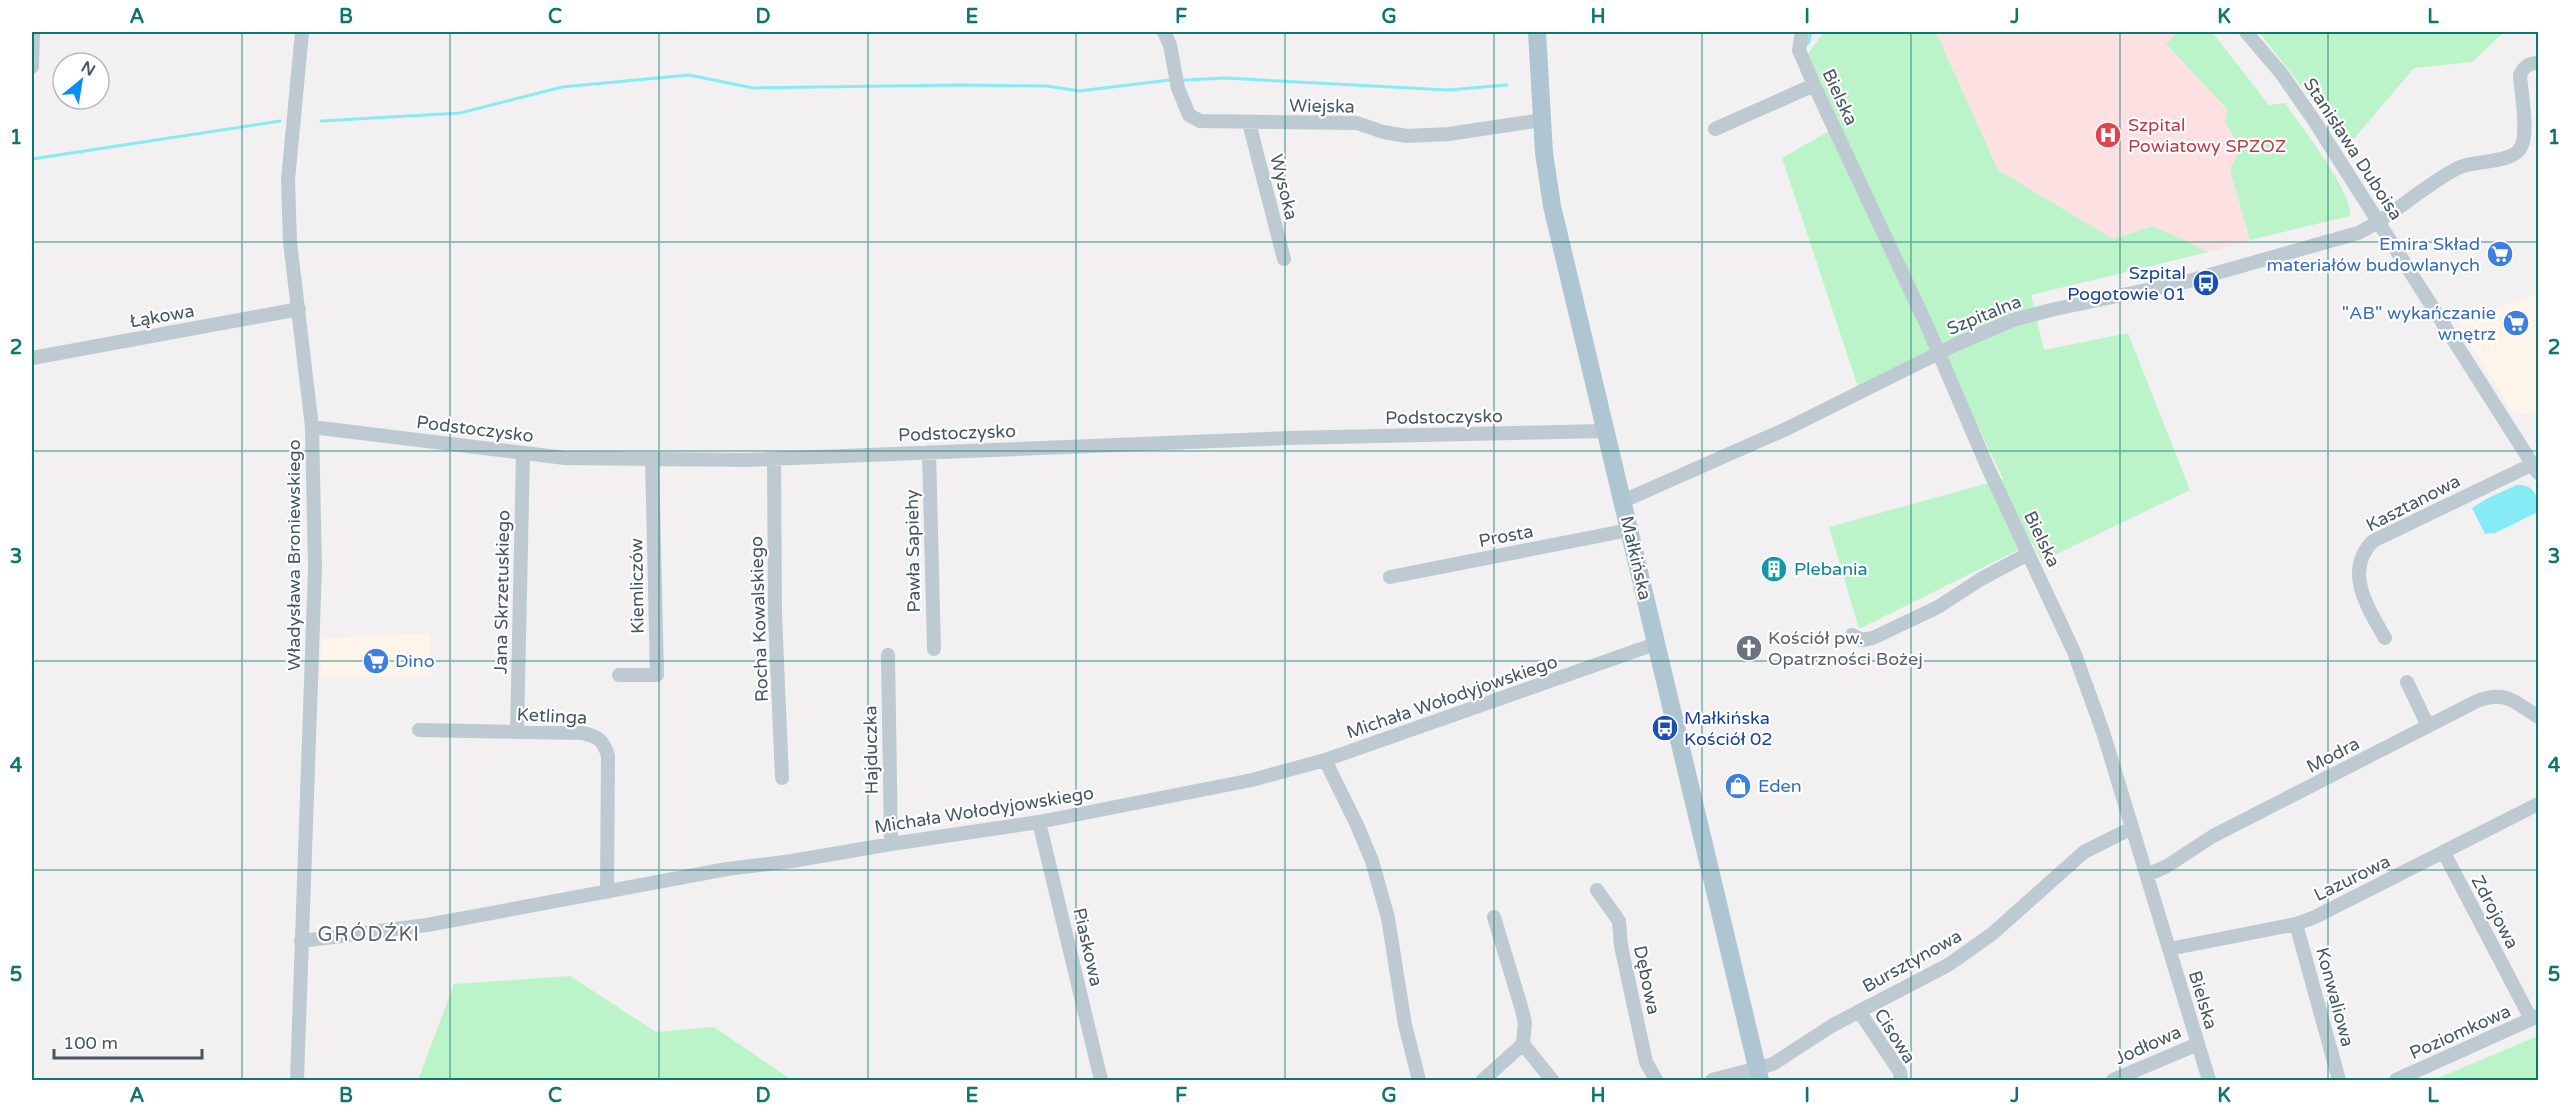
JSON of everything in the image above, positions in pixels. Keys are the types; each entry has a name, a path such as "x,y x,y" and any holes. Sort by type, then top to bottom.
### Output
{"main road":[{"name":"Małkińska","path":"1538,32 1544,153 1552,206 1759,1074"}],"street":[{"path":"32,67 33,32"},
{"name":"Władysława Broniewskiego","path":"297,1080 315,568 312,427 290,242 288,180 302,32"},
{"name":"Wiejska","path":"1164,32 1170,45 1178,88 1189,115 1200,121 1357,123 1383,132 1407,136 1449,134 1542,120"},
{"name":"Bielska","path":"1802,32 1799,50 1814,85 1939,353 1988,468 2084,678 2209,1080"},
{"name":"Stanisława Duboisa","path":"2246,32 2281,73 2536,469"},
{"name":"Szpitalna","path":"1623,501 1786,429 1982,332 2034,314 2185,282 2358,233 2379,223 2459,167 2512,156 2520,150 2524,140 2520,75 2523,68 2531,63 2538,63"},
{"path":"1715,129 1814,85"},
{"name":"Wysoka","path":"1249,123 1284,259"},
{"name":"Łąkowa","path":"32,358 299,309"},
{"name":"Podstoczysko","path":"312,427 523,453 602,459 774,459 1288,438 1606,430"},
{"name":"Pawła Sapiehy","path":"929,452 934,649"},
{"name":"Jana Skrzetuskiego","path":"517,732 523,453"},
{"name":"Kiemliczów","path":"619,675 657,675 652,459"},
{"name":"Rocha Kowalskiego","path":"774,459 775,615 783,778"},
{"name":"Kasztanowa","path":"2385,638 2364,600 2358,579 2361,556 2365,549 2373,541 2536,469"},
{"name":"Prosta","path":"1390,577 1629,530"},
{"path":"1852,635 1862,640 1873,638 1938,607 2001,567 2028,554"},
{"name":"Michała Wołodyjowskiego","path":"301,941 427,925 727,869 1040,822 1252,780 1325,760 1655,644"},
{"name":"Hajduczka","path":"888,655 891,844"},
{"path":"2407,682 2428,726"},
{"name":"Modra","path":"2146,875 2167,866 2212,836 2477,701 2496,695 2510,698 2538,717"},
{"name":"Ketlinga","path":"418,730 592,735 606,747 608,756 607,892"},
{"path":"1325,760 1361,835 1386,910 1393,939 1405,1025 1419,1080"},
{"name":"Lazurowa","path":"2169,949 2296,924 2345,903 2538,804"},
{"name":"Piaskowa","path":"1040,822 1101,1080"},
{"name":"Bursztynowa","path":"1712,1080 1759,1074 1823,1030 1948,965 1972,950 2084,852 2132,828"},
{"name":"Zdrojowa","path":"2444,853 2535,1018"},
{"name":"Dębowa","path":"1597,890 1619,921 1621,946 1646,1062 1656,1080"},
{"path":"1483,1080 1523,1044 1525,1023 1494,917"},
{"name":"Konwaliowa","path":"2296,924 2339,1080"},
{"name":"Cisowa","path":"1859,1011 1900,1072 1901,1080"},
{"name":"Poziomkowa","path":"2396,1080 2535,1018"},
{"path":"1523,1044 1552,1080"},
{"name":"Jodłowa","path":"2113,1080 2198,1044"}],"shaded area":[{"name":"Szpital Powiatowy SPZOZ","path":"1936,32 2177,32 2166,44 2228,110 2225,122 2241,148 2230,170 2250,240 2209,252 2153,226 2113,239 1998,170"},
{"path":"2538,293 2538,411 2532,415 2512,411 2457,323"},
{"path":"430,633 431,676 321,677 321,639"}],"green space":[{"path":"1824,32 1936,32 1998,170 2113,239 2153,226 2209,252 2031,295 2044,350 2128,333 2190,490 2042,561 2032,543 1859,629 1829,527 2003,479 1939,345 1859,390 1782,158 1838,126 1806,56"},
{"path":"2177,32 2212,32 2269,105 2285,103 2335,176 2349,205 2350,216 2250,240 2230,170 2240,148 2225,122 2228,110 2166,44"},
{"path":"2259,32 2504,32 2472,62 2414,68 2348,146"},
{"path":"570,976 656,1032 714,1027 792,1080 418,1080 454,984"},
{"path":"2538,1036 2538,1080 2433,1080"}],"water":[{"path":"2517,485 2528,487 2534,492 2538,501 2538,512 2495,533 2485,534 2472,508"}],"waterway":[{"path":"1806,45 1811,32"},
{"path":"321,121 460,113 562,87 689,75 753,88 962,85 1047,86 1079,91 1170,80"},
{"path":"1184,80 1226,78 1447,90 1507,85"},
{"path":"32,159 280,121"}],"place":[{"name":"Szpital Powiatowy SPZOZ","path":"2108,135"},
{"name":"Emira Skład materiałów budowlanych","path":"2500,254"},
{"name":"Szpital Pogotowie 01","path":"2206,283"},
{"name":"\"AB\" wykańczanie wnętrz","path":"2516,323"},
{"name":"Plebania","path":"1774,569"},
{"name":"Kościół pw. Opatrzności Bożej","path":"1749,648"},
{"name":"Dino","path":"376,661"},
{"name":"Małkińska Kościół 02","path":"1665,728"},
{"name":"Eden","path":"1738,786"}],"district":[{"name":"GRÓDŹKI","path":"369,934"}]}
